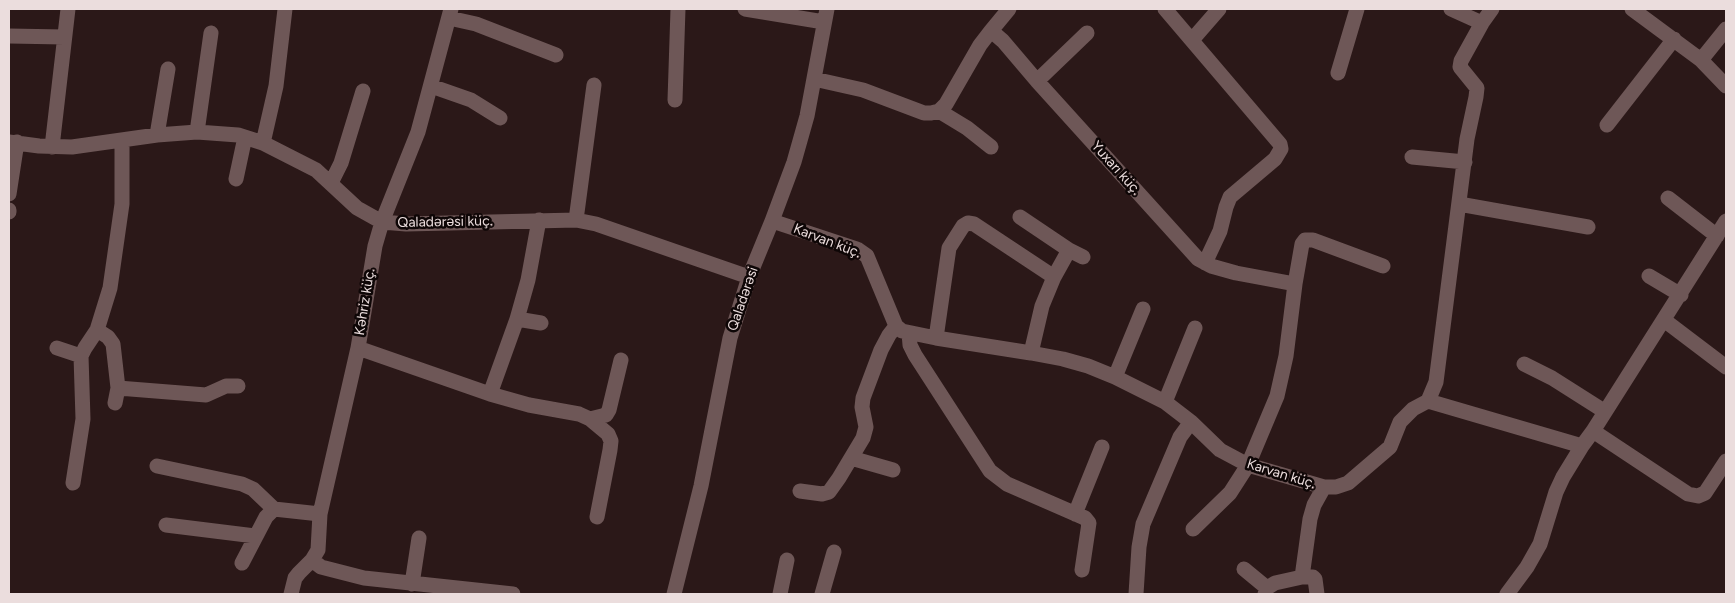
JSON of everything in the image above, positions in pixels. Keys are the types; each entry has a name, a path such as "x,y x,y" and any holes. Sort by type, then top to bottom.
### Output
{"street":[{"path":"52,147 68,9"},
{"path":"264,143 276,86 285,9"},
{"path":"675,100 678,9"},
{"path":"745,9 825,16"},
{"path":"814,79 863,90 924,113 932,114 939,111 946,104 980,45 1009,9"},
{"path":"1165,9 1280,144 1281,149 1276,159 1230,197 1220,231 1205,263"},
{"path":"1192,40 1219,9"},
{"path":"1338,73 1356,9"},
{"path":"1451,9 1482,23"},
{"path":"1492,9 1461,61 1460,67 1477,88 1467,139 1436,382 1428,400 1582,446"},
{"path":"1632,9 1701,60 1726,86"},
{"path":"450,13 556,55"},
{"name":"Kəhriz küç.","path":"290,594 295,578 312,560 318,550 320,514 358,348 372,260 382,222 418,132 450,13"},
{"name":"Qaladərəsi","path":"674,594 701,486 730,338 749,277 794,162 814,79 825,16"},
{"path":"1701,60 1726,29"},
{"name":"Yuxarı küç.","path":"990,32 996,34 1003,41 1198,259 1236,273 1295,284"},
{"path":"197,132 211,33"},
{"path":"1037,81 1087,33"},
{"path":"9,36 64,37"},
{"path":"1607,125 1674,39"},
{"path":"157,135 168,69"},
{"path":"576,220 594,85"},
{"path":"431,86 471,100 500,118"},
{"path":"331,183 340,163 363,92"},
{"path":"939,111 967,128 991,147"},
{"name":"Qaladərəsi küç.","path":"13,142 52,147 72,147 157,135 197,132 238,135 264,143 316,170 357,208 382,222 406,224 576,220 596,224 749,277"},
{"path":"236,179 245,138"},
{"path":"73,483 82,426 81,356 84,348 97,330 110,288 122,204 122,141"},
{"path":"9,194 13,142"},
{"path":"1412,157 1465,162"},
{"path":"1668,198 1717,236"},
{"path":"1459,204 1588,227"},
{"path":"1020,217 1069,250 1083,257"},
{"path":"490,394 517,319 530,272 540,220"},
{"name":"Karvan küç.","path":"772,221 858,249 867,256 902,330 936,338 1030,353 1071,362 1115,377 1166,402 1191,422 1220,450 1248,465 1324,487 1336,487 1348,483 1390,447 1400,422 1412,409 1428,400"},
{"path":"1507,594 1527,568 1540,544 1556,492 1563,477 1726,221"},
{"path":"936,338 949,248 968,223 974,224 1054,277"},
{"path":"1193,529 1230,493 1248,465 1276,396 1286,356 1302,244 1305,240 1313,240 1383,266"},
{"path":"1030,353 1042,306 1054,277 1069,250"},
{"path":"1648,276 1680,295"},
{"path":"1115,377 1143,309"},
{"path":"517,319 541,323"},
{"path":"1664,320 1726,366"},
{"path":"1166,402 1195,328"},
{"path":"97,330 108,337 113,344 118,388 115,403"},
{"path":"800,491 822,494 829,492 851,458 863,438 866,427 862,407 863,398 881,350 888,335 902,330 915,355 990,471 1007,484 1085,518 1089,523 1082,570"},
{"path":"57,348 81,356"},
{"path":"358,348 490,394 529,405 579,414 590,419 608,434 611,442 597,517"},
{"path":"590,419 606,415 609,410 621,360"},
{"path":"1524,364 1552,378 1604,411"},
{"path":"118,388 206,395 226,386 238,386"},
{"path":"1136,594 1139,547 1143,524 1180,436 1191,422"},
{"path":"1593,431 1688,494 1698,496 1705,493 1726,461"},
{"path":"1075,514 1102,447"},
{"path":"851,458 893,470"},
{"path":"157,466 242,484 253,489 274,508 320,514"},
{"path":"1302,577 1310,519 1314,505 1324,487"},
{"path":"242,563 266,517 274,508"},
{"path":"166,525 255,536"},
{"path":"419,538 421,588"},
{"path":"822,594 834,552"},
{"path":"312,560 322,567 364,578 421,588 513,594"},
{"path":"780,594 787,560"},
{"path":"1244,569 1266,591 1275,584 1302,577 1313,577 1317,594"}]}
